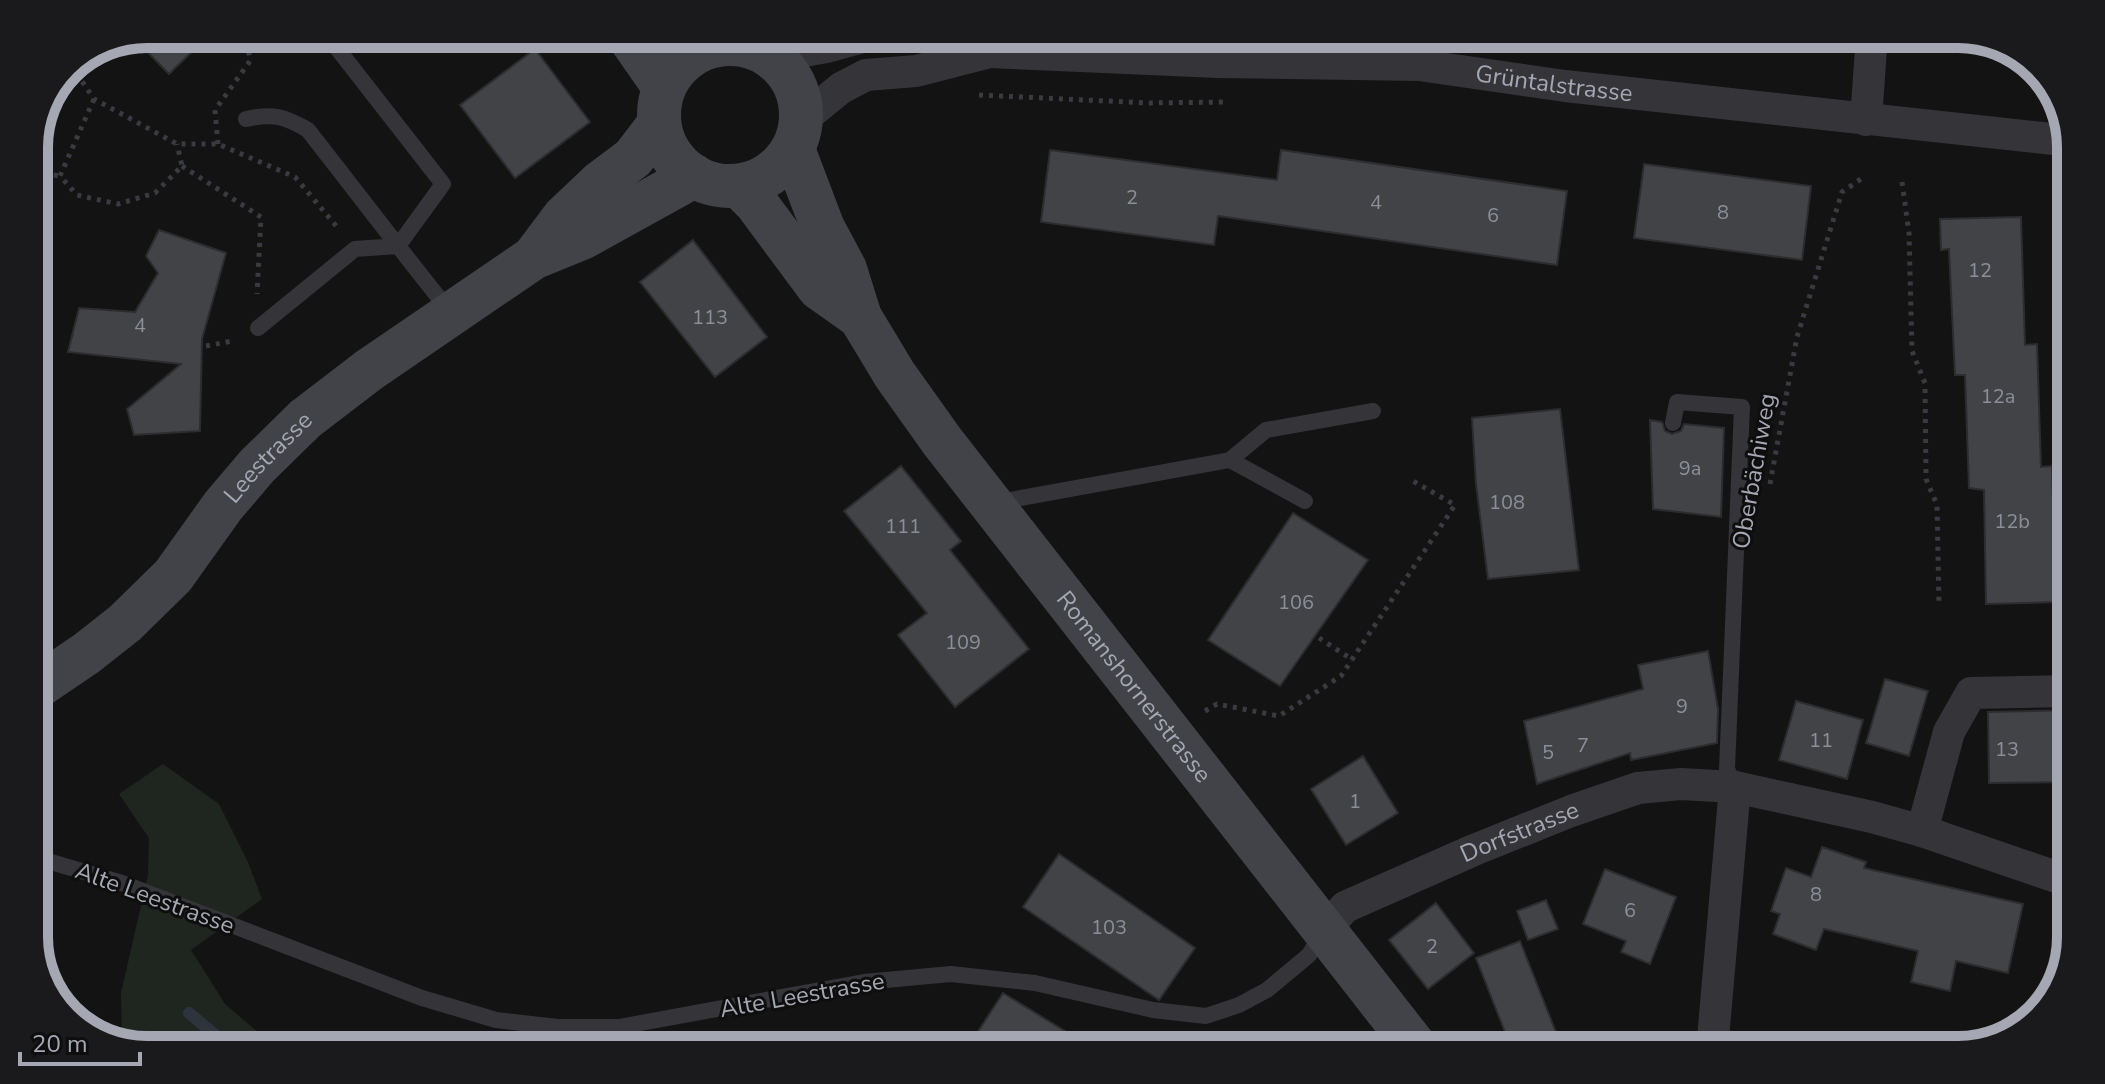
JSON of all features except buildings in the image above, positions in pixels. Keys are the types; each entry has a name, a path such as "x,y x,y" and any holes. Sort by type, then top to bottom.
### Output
{"main road":[{"path":"634,48 662,106 671,154 694,176 716,185 739,186 761,180 779,167 797,134 801,102 785,69 772,57 750,48"},
{"path":"662,106 685,59 697,48"},
{"name":"Leestrasse","path":"533,258 564,217 601,182 633,158 662,106"},
{"name":"Romanshornerstrasse","path":"797,134 823,228 845,269 860,317 902,386 1407,1036"},
{"name":"Leestrasse","path":"48,679 125,623 173,576 223,506 257,466 305,419 533,258 582,238 694,176"},
{"name":"Romanshornerstrasse","path":"739,186 756,203 819,288 860,317"}],"street":[{"path":"772,57 821,48"},
{"name":"Grüntalstrasse","path":"975,48 989,52"},
{"name":"Grüntalstrasse","path":"797,134 841,88 866,75 916,71 989,52 1048,48"},
{"name":"Grüntalstrasse","path":"1224,48 1419,65 1565,86 2057,140"},
{"path":"1866,120 1871,48"},
{"path":"1922,831 1949,732 1971,693 2057,691"},
{"name":"Dorfstrasse","path":"1324,931 1345,907 1571,811 1638,788 1681,784 1735,787 1872,817 2057,877"},
{"path":"1713,1036 1735,787"}],"lane":[{"path":"337,48 443,184 398,246"},
{"path":"246,119 267,114 289,119 308,130 451,313"},
{"path":"258,328 355,249 398,246"},
{"path":"1673,423 1677,402 1742,407 1727,769 1735,787"},
{"path":"992,503 1230,460 1266,430 1373,411"},
{"path":"1230,460 1305,501"},
{"name":"Alte Leestrasse","path":"48,861 122,883 422,998 496,1020 558,1027 619,1027 864,982 951,974 1035,983 1153,1010 1206,1016 1239,1005 1267,990 1309,955 1324,931"}],"path":[{"path":"218,144 215,110 250,61 248,48"},
{"path":"78,76 94,99 177,144 218,144 295,177 355,249"},
{"path":"969,95 1149,103 1237,102"},
{"path":"60,176 94,99"},
{"path":"177,144 182,166 261,217 257,293 252,305"},
{"path":"48,174 60,176 77,195 118,204 155,193 182,166"},
{"name":"Oberbächiweg","path":"1768,494 1797,337 1842,192 1861,179"},
{"path":"1902,182 1909,233 1912,351 1925,383 1926,479 1937,505 1939,604"},
{"path":"206,346 237,340 258,328"},
{"path":"1197,716 1217,704 1279,716 1341,676 1455,505 1413,481"},
{"path":"1319,638 1353,660"}],"shaded area":[{"path":"163,764 219,804 248,862 262,899 191,950 225,1004 263,1036 147,1036 122,1033 121,993 148,875 149,838 119,794"}],"waterway":[{"path":"189,1013 216,1036"}]}
